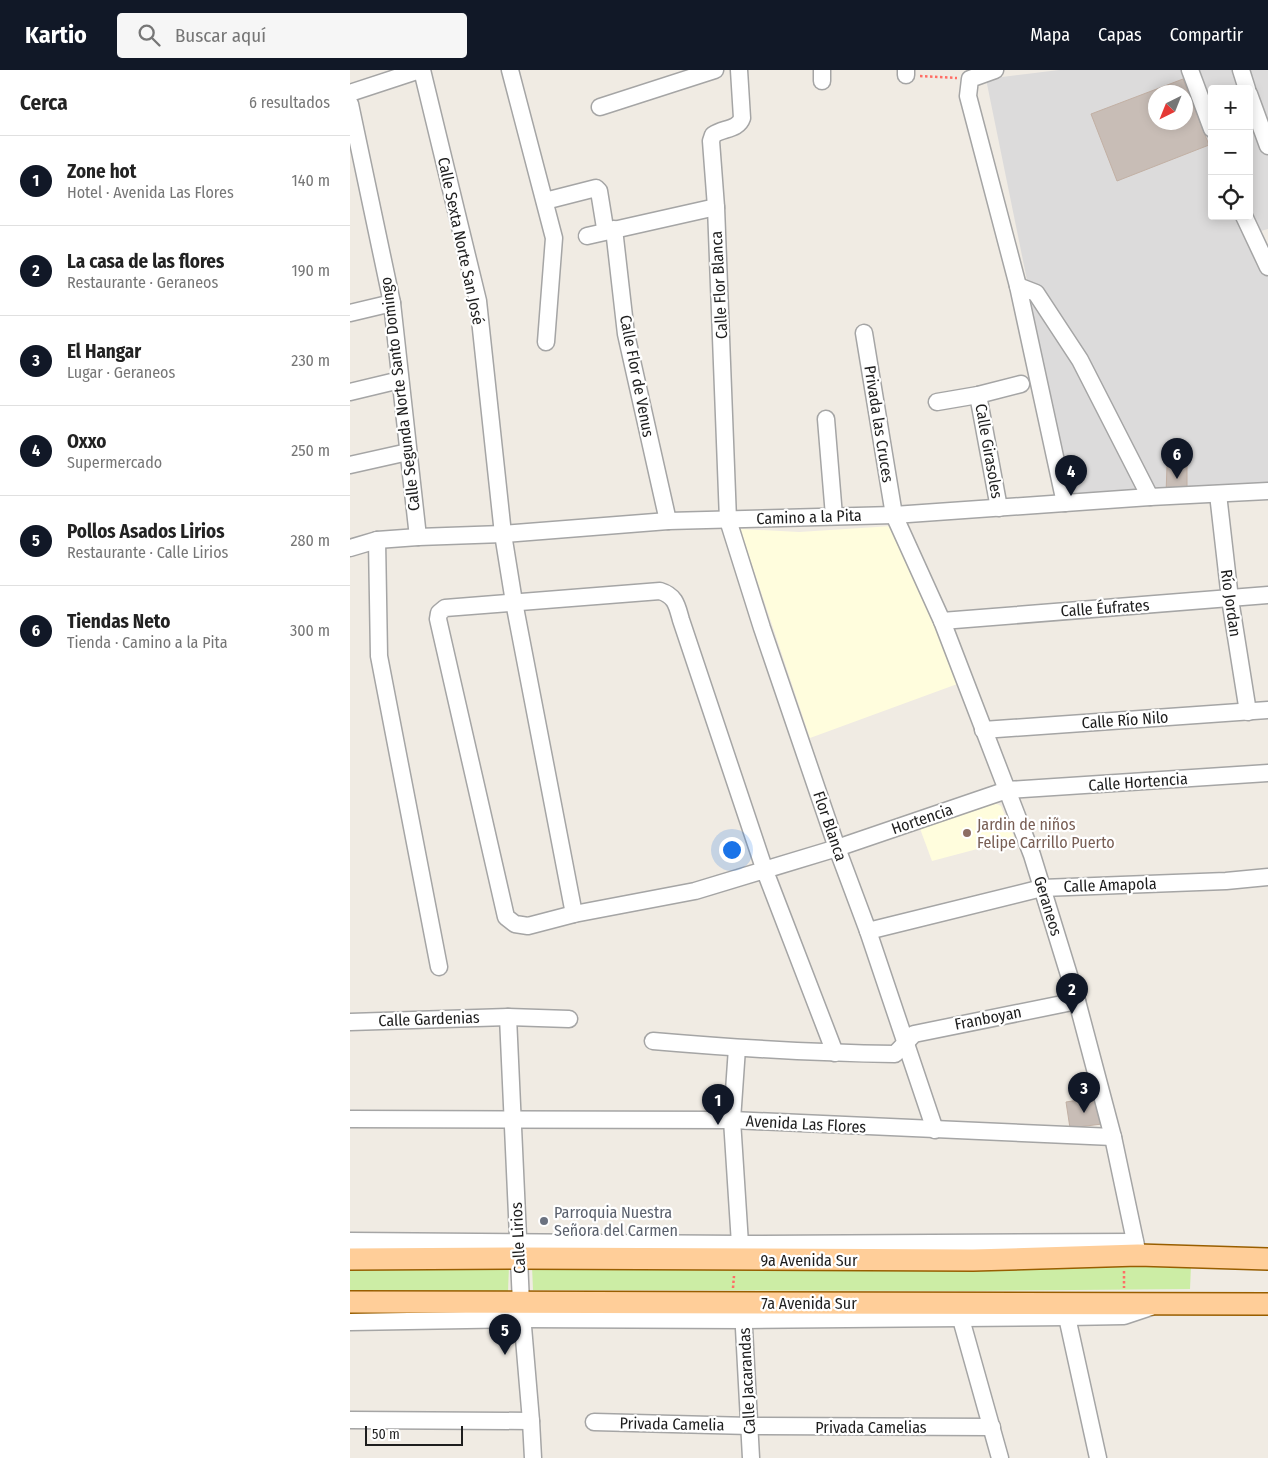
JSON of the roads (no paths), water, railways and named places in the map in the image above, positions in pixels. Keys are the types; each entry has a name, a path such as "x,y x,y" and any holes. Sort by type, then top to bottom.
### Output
{"main road":[{"path":"653,1260 676,1244"},
{"name":"9a Avenida Sur","path":"350,1259 518,1250 653,1260 737,1252 973,1260 1132,1251 1268,1259"},
{"name":"7a Avenida Sur","path":"350,1302 521,1311 1124,1303 1268,1304"}],"street":[{"path":"350,93 421,70"},
{"name":"Calle Sexta Norte San José","path":"421,70 478,301 503,534 514,602 574,914"},
{"path":"510,70 554,238 546,342"},
{"path":"600,107 715,70"},
{"name":"Calle Flor Blanca","path":"728,520 716,207 711,141 713,135 719,131 736,127 740,124 742,118 739,70"},
{"path":"995,70 970,79 968,96 1018,286 1065,503"},
{"path":"1190,70 1208,118"},
{"path":"1240,70 1246,85"},
{"name":"Calle Segunda Norte Santo Domingo","path":"350,104 392,303 418,537"},
{"path":"1253,105 1268,146"},
{"name":"Calle Flor de Venus","path":"545,201 596,188 599,191 605,228 611,230 626,334 668,521"},
{"path":"588,236 716,207"},
{"path":"1246,220 1267,264"},
{"path":"1018,286 1036,293 1080,360 1150,497"},
{"path":"350,313 392,303"},
{"name":"Privada las Cruces","path":"864,333 894,515"},
{"path":"350,392 400,380"},
{"path":"937,402 978,395 1020,384"},
{"name":"Calle Girasoles","path":"978,395 999,508"},
{"path":"826,419 834,516"},
{"path":"350,465 408,452"},
{"name":"Camino a la Pita","path":"350,548 377,540 503,534 668,521 894,515 1150,497 1268,491"},
{"name":"Río Jordan","path":"1218,494 1230,599 1248,712"},
{"name":"Geraneos","path":"894,515 942,621 1032,855 1077,1001 1113,1137 1132,1251"},
{"name":"Flor Blanca","path":"728,520 762,628 837,848 868,931 934,1130"},
{"path":"377,540 379,656 439,967"},
{"path":"514,602 660,591 670,594 682,620 765,871 835,1053"},
{"name":"Calle Éufrates","path":"942,621 1268,595"},
{"name":"Hortencia","path":"514,602 445,608 439,613 438,619 506,917 515,924 528,926 574,914 696,891 837,848 1007,790"},
{"name":"Calle Río Nilo","path":"983,730 1268,710"},
{"name":"Calle Hortencia","path":"1007,790 1268,773"},
{"name":"Calle Amapola","path":"868,931 1042,888 1226,881 1268,877"},
{"name":"Franboyan","path":"653,1041 737,1048 896,1054 914,1034 1077,1001"},
{"name":"Calle Gardenias","path":"350,1022 508,1017 569,1019"},
{"name":"Calle Lirios","path":"508,1017 521,1311 533,1458"},
{"path":"350,1241 518,1250 676,1244 737,1252 732,1120 737,1048"},
{"name":"Avenida Las Flores","path":"350,1119 732,1120 1113,1137"},
{"path":"740,1309 961,1319 1067,1318 1124,1316 1165,1303"},
{"name":"Calle Jacarandas","path":"740,1309 751,1458"},
{"path":"350,1322 521,1311"},
{"path":"1067,1318 1098,1458"},
{"path":"961,1319 1000,1458"},
{"path":"350,1420 531,1421"},
{"name":"Privada Camelia","path":"594,1422 750,1426"},
{"name":"Privada Camelias","path":"750,1426 992,1427"}],"place":[{"name":"Tiendas Neto","path":"1177,479"},
{"name":"Oxxo","path":"1071,496"},
{"name":"Jardin de niños Felipe Carrillo Puerto","path":"967,833"},
{"name":"La casa de las flores","path":"1072,1014"},
{"name":"El Hangar","path":"1084,1113"},
{"name":"Zone hot","path":"718,1125"},
{"name":"Parroquia Nuestra Señora del Carmen","path":"544,1221"},
{"name":"Pollos Asados Lirios","path":"505,1355"}]}
